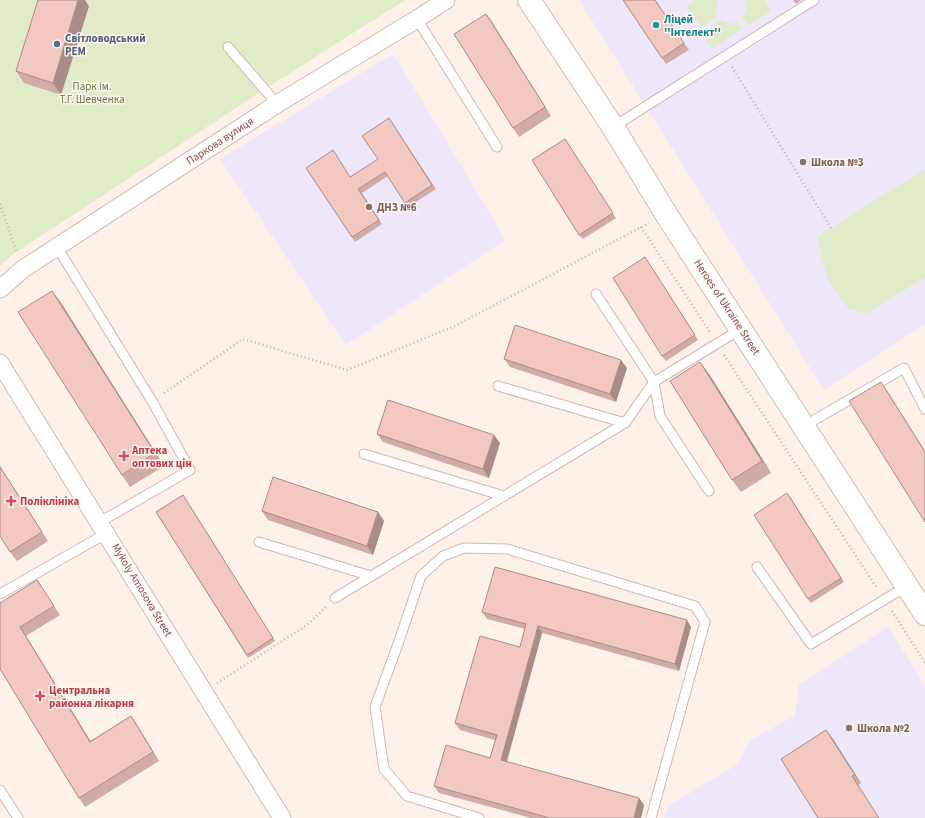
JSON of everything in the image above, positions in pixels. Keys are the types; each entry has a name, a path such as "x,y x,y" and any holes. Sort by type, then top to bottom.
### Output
{"main road":[{"name":"Heroes of Ukraine Street","path":"529,0 613,127 666,214 925,614"}],"street":[{"name":"Паркова вулиця","path":"0,289 23,269 277,104 446,0"},
{"name":"Mykoly Amosova Street","path":"0,363 282,818"}],"lane":[{"path":"613,127 814,0"},
{"path":"417,19 497,147"},
{"path":"228,47 277,104"},
{"path":"0,594 190,470 152,401 57,247"},
{"path":"596,294 654,382 660,416 709,491"},
{"path":"335,598 625,423 654,382 741,329"},
{"path":"804,426 904,368 925,409"},
{"path":"498,386 625,423"},
{"path":"364,454 504,496"},
{"path":"259,542 371,576"},
{"path":"479,818 407,796 384,769 375,707 421,576 444,556 464,548 507,549 695,606 704,622 651,818"},
{"path":"757,567 811,644 907,586"},
{"path":"0,790 18,818"}],"path":[{"path":"725,56 831,228"},
{"path":"0,204 23,269"},
{"path":"152,401 243,339 347,370 455,326 666,214"},
{"path":"641,227 925,663"},
{"path":"203,692 307,625 335,598"}],"shaded area":[{"name":"Школа №3","path":"579,0 925,0 925,324 824,390"},
{"name":"ДНЗ №6","path":"393,54 505,240 346,345 220,159"},
{"name":"Школа №2","path":"888,627 925,685 925,818 664,818 668,806 738,764 750,740 795,716 799,685"}],"green space":[{"name":"Парк ім. Т.Г. Шевченка","path":"0,0 405,0 257,94 12,255 0,266"},
{"path":"696,0 718,0 716,5 717,17 701,27 687,6"},
{"path":"749,0 765,0 771,11 748,26 742,17 747,12 745,2"},
{"path":"720,20 731,24 737,21 742,28 711,50 704,34"},
{"path":"925,169 925,277 867,314 848,308 830,284 822,261 818,236"}],"building":[{"name":"Світловодський РЕМ","path":"38,0 78,0 53,83 16,71"},
{"name":"Ліцей ''Інтелект''","path":"623,0 655,0 684,43 662,58"},
{"path":"486,14 545,107 513,128 454,34"},
{"path":"389,118 432,185 405,203 385,172 358,189 379,220 352,237 306,168 333,150 350,177 378,159 362,136"},
{"path":"565,139 613,213 579,235 532,160"},
{"path":"645,257 695,335 662,356 613,278"},
{"path":"52,291 155,453 122,475 18,312"},
{"path":"515,325 621,360 610,394 504,359"},
{"path":"700,362 762,461 732,480 670,381"},
{"path":"881,382 925,452 925,522 849,401"},
{"path":"388,400 494,435 483,469 377,434"},
{"name":"Поліклініка","path":"0,467 42,532 10,552 0,536"},
{"path":"273,477 378,512 367,546 262,511"},
{"path":"787,493 841,578 808,599 754,515"},
{"path":"183,495 273,638 247,655 156,512"},
{"path":"495,567 687,620 675,664 538,626 501,760 639,798 634,818 550,818 434,786 446,745 490,758 497,735 455,723 480,636 520,647 526,624 482,612"},
{"name":"Центральна районна лікарня","path":"37,580 54,606 20,627 90,742 131,716 153,752 79,798 0,669 0,603"},
{"path":"826,730 855,775 852,776 879,818 818,818 781,759"}],"place":[{"name":"Ліцей ''Інтелект''","path":"656,25"},
{"name":"Світловодський РЕМ","path":"57,44"},
{"name":"Школа №3","path":"803,162"},
{"name":"ДНЗ №6","path":"369,207"},
{"name":"Аптека оптових цін","path":"124,456"},
{"name":"Поліклініка","path":"11,501"},
{"name":"Центральна районна лікарня","path":"40,696"},
{"name":"Школа №2","path":"849,728"}]}
